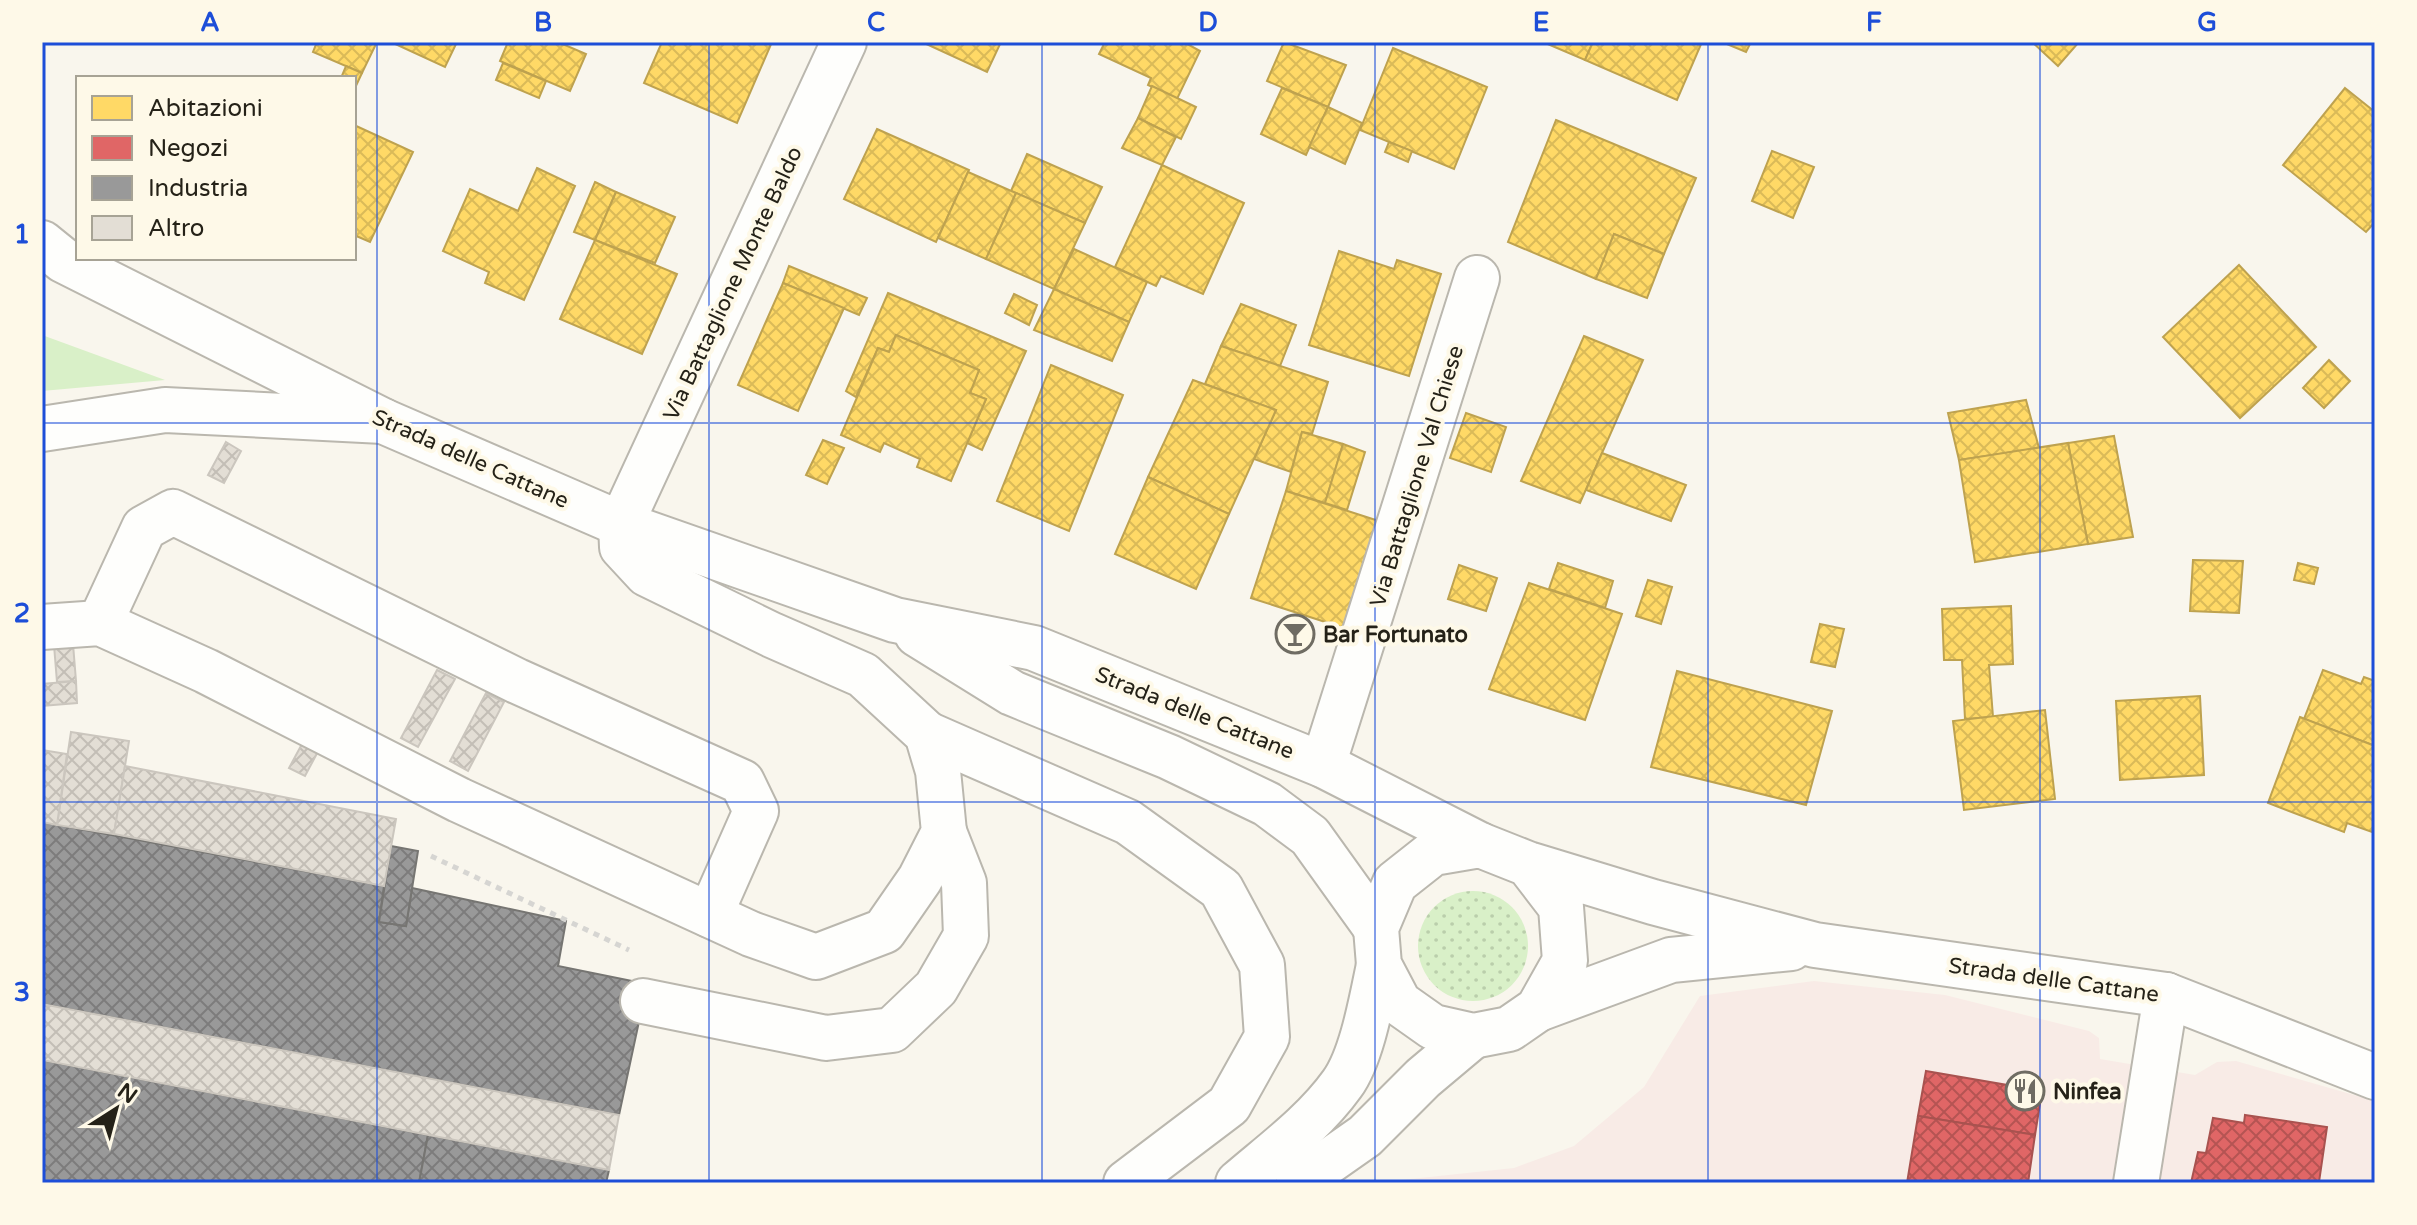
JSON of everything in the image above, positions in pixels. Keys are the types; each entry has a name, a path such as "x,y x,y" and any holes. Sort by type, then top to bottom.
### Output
{"street":[{"name":"Via Battaglione Monte Baldo","path":"621,524 844,42"},
{"name":"Strada delle Cattane","path":"42,217 49,253 383,421 621,524 895,620 1034,648 1323,765 1480,845"},
{"name":"Via Battaglione Val Chiese","path":"1323,765 1477,278"},
{"path":"42,429 165,410 383,421"},
{"path":"100,623 144,528 173,512 517,681 742,782 756,811 710,915"},
{"path":"621,524 622,547 647,574 863,675 927,734 1128,822 1221,889 1262,965 1267,1037 1229,1105 1126,1183"},
{"name":"Strada delle Cattane","path":"895,620 1012,693 1169,757 1267,804 1310,836 1378,947"},
{"path":"42,627 100,623 206,671 459,800 751,934 816,957 884,931 920,879 944,832"},
{"path":"643,1001 826,1038 892,1030 936,988 966,936 964,883 944,832 938,771 927,734"},
{"path":"1238,1183 1305,1127 1344,1082 1367,1024 1378,947 1395,883 1433,853 1480,845 1528,864 1561,907 1565,961 1538,1009 1509,1029 1473,1036 1433,1027 1399,1003 1378,947"},
{"name":"Strada delle Cattane","path":"1528,864 1653,902 1815,945 2166,995 2375,1077"},
{"name":"Strada delle Cattane","path":"1538,1009 1671,960 1815,945"},
{"path":"2136,1183 2166,995"},
{"path":"1298,1183 1365,1136 1423,1078 1473,1036"}],"shaded area":[{"path":"1814,981 1945,995 2089,1031 2099,1038 2100,1059 2195,1075 2217,1062 2236,1061 2375,1101 2375,1183 1373,1183 1514,1168 1574,1146 1644,1087 1700,996"}],"green space":[{"path":"42,335 165,380 42,391"},
{"path":"1473,891 1494,895 1512,907 1524,925 1528,946 1524,967 1512,985 1494,997 1473,1001 1452,997 1434,985 1422,967 1418,946 1422,925 1434,907 1452,895"}],"building: Abitazioni":[{"path":"317,42 377,42 362,73 313,52"},
{"path":"391,42 457,42 445,67"},
{"path":"508,42 558,42 586,54 570,91 500,61"},
{"path":"662,42 772,42 737,123 644,83"},
{"path":"922,42 1001,42 987,72"},
{"path":"1105,42 1190,42 1189,45 1200,51 1177,99 1148,85 1151,78 1099,54"},
{"path":"1284,42 1346,65 1328,107 1267,81"},
{"path":"1543,42 1593,42 1585,60"},
{"path":"1593,42 1702,42 1677,100 1585,60"},
{"path":"1722,42 1751,42 1746,52"},
{"path":"2032,42 2079,42 2058,66"},
{"path":"1393,48 1487,87 1454,169 1360,130"},
{"path":"503,63 546,81 539,98 496,80"},
{"path":"346,66 362,73 356,86 356,76 342,76"},
{"path":"1152,86 1196,107 1181,139 1138,118"},
{"path":"1282,88 1328,107 1306,155 1261,134"},
{"path":"2345,88 2375,112 2375,222 2366,232 2283,165"},
{"path":"1328,107 1362,123 1345,164 1309,147"},
{"path":"1138,118 1176,137 1162,165 1122,148"},
{"path":"1556,120 1696,178 1664,254 1614,234 1596,279 1508,242"},
{"path":"356,126 413,152 370,242 356,236"},
{"path":"877,129 969,170 936,242 844,199"},
{"path":"1389,142 1412,151 1408,162 1385,152"},
{"path":"1772,151 1814,167 1793,218 1752,201"},
{"path":"1027,154 1102,187 1085,223 1011,191"},
{"path":"1162,165 1244,203 1203,294 1161,276 1156,286 1115,267"},
{"path":"537,168 575,186 524,300 485,283 489,272 443,251 470,189 518,211"},
{"path":"968,172 1016,193 986,259 938,238"},
{"path":"595,182 616,192 595,240 574,232"},
{"path":"616,192 675,217 655,263 595,240"},
{"path":"1016,193 1085,223 1054,289 986,259"},
{"path":"1614,234 1664,254 1647,298 1596,279"},
{"path":"595,240 677,274 642,354 560,319"},
{"path":"1074,249 1147,282 1129,322 1054,289"},
{"path":"1339,251 1394,269 1397,260 1441,274 1409,376 1309,345"},
{"path":"2239,265 2316,347 2240,418 2163,337"},
{"path":"789,266 867,298 859,315 783,283"},
{"path":"783,283 844,308 798,411 738,385"},
{"path":"1054,289 1129,322 1112,361 1034,330"},
{"path":"888,293 1026,351 982,450 967,443 986,399 970,393 979,370 896,335 889,352 878,348 856,397 846,391"},
{"path":"1014,294 1037,305 1029,325 1005,313"},
{"path":"1241,304 1296,325 1280,366 1221,346"},
{"path":"896,335 979,370 970,393 986,399 951,481 917,467 920,459 884,443 880,452 841,435 878,348 889,352"},
{"path":"1584,336 1643,360 1580,503 1521,481"},
{"path":"1221,346 1328,382 1312,434 1302,432 1291,472 1254,459 1276,410 1205,384"},
{"path":"2329,360 2350,381 2324,408 2303,388"},
{"path":"1051,365 1123,395 1069,531 997,501"},
{"path":"1193,380 1276,410 1229,514 1148,477"},
{"path":"2026,400 2039,448 1959,460 1948,413"},
{"path":"1466,413 1506,427 1491,472 1450,458"},
{"path":"1302,432 1343,444 1325,503 1286,491"},
{"path":"2114,436 2133,537 2088,544 2068,443"},
{"path":"823,440 844,448 827,484 806,475"},
{"path":"2068,443 2088,544 1975,562 1959,460"},
{"path":"1343,444 1365,452 1347,510 1325,503"},
{"path":"1602,453 1686,485 1671,521 1586,490"},
{"path":"1148,477 1229,514 1196,589 1115,554"},
{"path":"1286,491 1388,524 1353,631 1251,598"},
{"path":"2193,560 2243,561 2239,613 2190,611"},
{"path":"1558,563 1613,581 1605,608 1549,589"},
{"path":"2298,563 2318,568 2314,584 2294,580"},
{"path":"1459,565 1497,578 1486,611 1448,599"},
{"path":"1648,580 1672,587 1661,624 1636,616"},
{"path":"1529,583 1622,614 1585,720 1489,689"},
{"path":"2011,606 2013,664 1989,665 1993,717 1965,719 1962,660 1944,660 1942,609"},
{"path":"1820,624 1844,629 1835,667 1811,662"},
{"path":"2323,670 2361,684 2364,677 2375,681 2375,746 2304,719"},
{"path":"1677,671 1832,711 1806,805 1651,767"},
{"path":"2200,696 2204,775 2120,780 2116,701"},
{"path":"2045,710 2055,799 1964,810 1953,721"},
{"path":"2300,717 2375,746 2375,823 2372,832 2347,823 2344,832 2268,803"}],"building: Negozi":[{"path":"1926,1071 2042,1091 2035,1135 1918,1116"},
{"path":"2245,1115 2327,1127 2319,1182 2328,1183 2191,1183 2198,1152 2206,1153 2213,1118 2244,1123"},
{"path":"1918,1116 2035,1135 2028,1183 1907,1183"}],"building: Industria":[{"path":"42,822 384,886 379,922 406,926 412,888 566,921 558,966 647,984 619,1115 42,1004"},
{"path":"391,846 418,851 406,926 379,922"},
{"path":"42,1060 428,1135 419,1183 42,1183"},
{"path":"428,1135 609,1170 606,1183 419,1183"}],"building: Altro":[{"path":"226,442 241,451 224,483 208,475"},
{"path":"73,644 76,681 57,682 54,645"},
{"path":"437,670 455,679 418,747 401,738"},
{"path":"76,681 77,703 42,706 42,684"},
{"path":"486,693 504,702 468,771 450,761"},
{"path":"71,732 129,741 114,834 57,825"},
{"path":"308,733 323,742 305,776 289,768"},
{"path":"42,750 67,754 57,825 42,822"},
{"path":"125,766 396,819 384,886 114,834"},
{"path":"42,1004 619,1115 609,1170 42,1060"}],"place":[{"name":"Bar Fortunato","path":"1295,634"},
{"name":"Ninfea","path":"2025,1091"}]}
